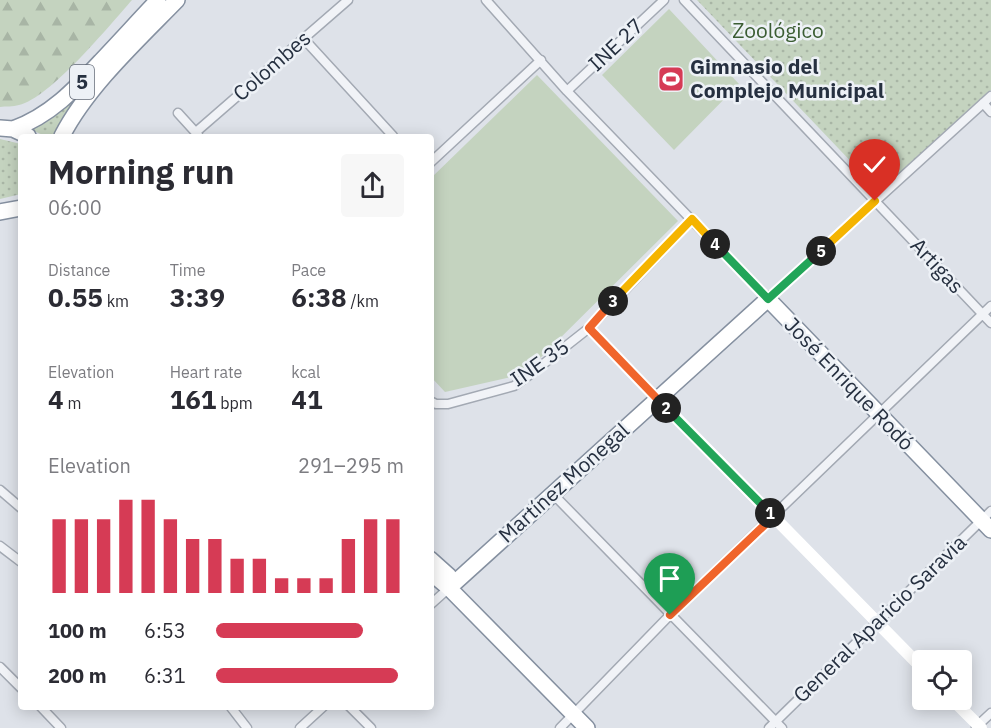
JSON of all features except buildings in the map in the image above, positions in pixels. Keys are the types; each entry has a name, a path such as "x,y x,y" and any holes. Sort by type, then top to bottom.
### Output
{"highway":[{"name":"5","path":"7,128 31,123 59,103 158,0"},
{"name":"5","path":"63,134 70,120 86,99 177,0"},
{"path":"7,128 23,134"},
{"name":"Martínez Monegal","path":"452,585 768,299"},
{"name":"José Enrique Rodó","path":"768,299 878,414 988,520"},
{"path":"434,564 587,728"},
{"path":"434,574 452,585"}],"street":[{"name":"Colombes","path":"198,134 348,0"},
{"name":"José Enrique Rodó","path":"486,0 567,91 768,299"},
{"name":"INE 27","path":"567,91 664,0"},
{"name":"Artigas","path":"684,0 991,323"},
{"path":"304,39 391,134"},
{"path":"434,159 541,60"},
{"name":"Martínez Monegal","path":"768,299 991,96"},
{"path":"983,103 991,112"},
{"path":"178,113 198,134"},
{"name":"INE 35","path":"434,403 448,404 514,386 589,328 692,219"},
{"path":"560,728 670,615 991,306"},
{"path":"589,328 912,658"},
{"path":"0,490 18,505"},
{"path":"552,493 776,726"},
{"name":"General Aparicio Saravia","path":"776,726 877,621 988,520"},
{"path":"0,546 18,560"},
{"name":"Martínez Monegal","path":"434,601 452,585"},
{"path":"0,667 18,685"},
{"path":"44,710 61,728"},
{"path":"233,710 247,728"},
{"path":"300,728 320,710"},
{"path":"353,710 371,728"},
{"path":"962,710 978,727 991,713"}],"green space":[{"path":"0,0 132,0 78,60 46,89 32,100 19,105 0,107"},
{"name":"Zoológico","path":"697,0 991,0 991,90 880,192"},
{"name":"Gimnasio del Complejo Municipal","path":"669,9 739,84 674,150 602,75"},
{"path":"111,63 53,134 41,134 32,130 76,98"},
{"path":"537,75 678,221 524,374 445,392 434,380 434,175"},
{"path":"0,139 18,143 18,195 0,199"}],"place":[{"name":"Gimnasio del Complejo Municipal","path":"671,79"}],"route":[{"path":"670,615 773,517 589,328 692,219 768,299 875,201"}]}
